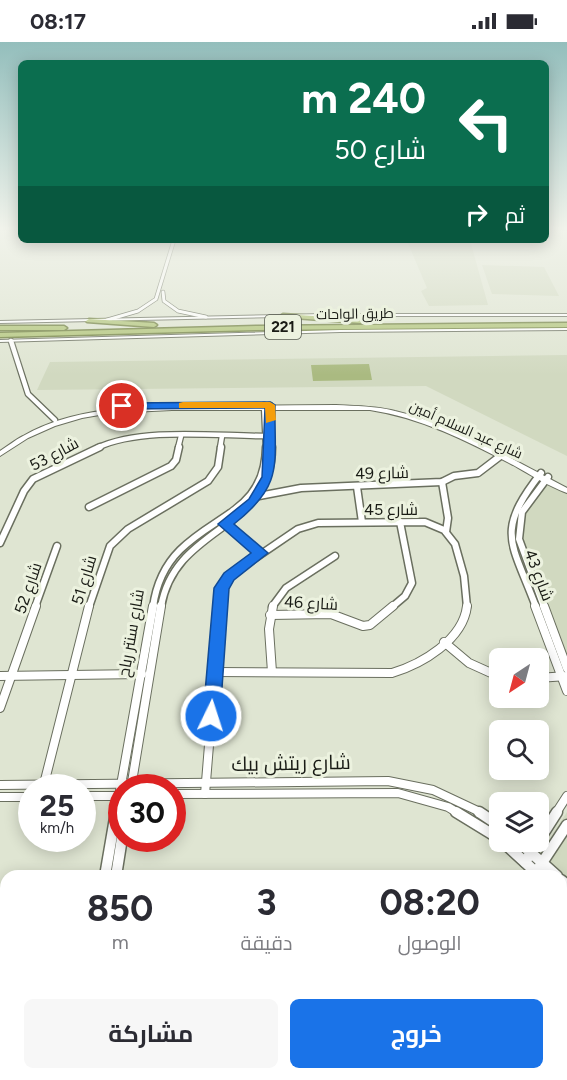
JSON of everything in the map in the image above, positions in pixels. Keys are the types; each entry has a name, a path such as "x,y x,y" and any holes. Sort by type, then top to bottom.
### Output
{"highway":[{"path":"283,316 360,321"},
{"name":"طريق الواحات","path":"0,328 360,321 567,320"},
{"path":"89,321 154,325"},
{"name":"طريق الواحات","path":"0,335 280,327 567,324"},
{"path":"52,334 110,339"}],"street":[{"path":"102,321 138,311 156,299 163,278"},
{"path":"166,278 162,297 168,306 178,311 207,317"},
{"path":"0,322 283,316 567,315"},
{"path":"0,341 340,332 567,329"},
{"path":"11,341 28,394 55,420"},
{"name":"شارع عبد السلام أمين","path":"0,452 24,434 55,420 90,410 132,407 361,404 405,411 437,423 567,489"},
{"name":"شارع عبد السلام أمين","path":"267,406 360,408 398,412 424,421 543,477"},
{"name":"شارع سنتر رباح","path":"132,774 156,588 164,568 185,543 248,508 258,496 270,471 264,436 267,406"},
{"name":"شارع سنتر رباح","path":"222,522 243,504 258,486 265,467 267,406"},
{"name":"شارع عبد السلام أمين","path":"0,452 63,420 132,407"},
{"name":"شارع 53","path":"0,543 27,485 40,474 116,439 137,436 264,436"},
{"path":"89,507 171,466 176,460 181,436"},
{"name":"شارع 51","path":"47,774 90,603 110,546 128,529 208,481 218,467 222,436"},
{"name":"شارع 49","path":"258,496 301,488 442,482 454,476 478,473 499,457"},
{"name":"شارع 43","path":"543,477 522,512 519,539 567,668"},
{"name":"شارع 43","path":"543,477 514,509 510,538 564,676 567,691"},
{"path":"215,672 392,673 417,665 462,623 468,604 456,548 446,532 448,518 442,482"},
{"path":"357,487 362,522"},
{"path":"222,522 261,553"},
{"name":"شارع 45","path":"205,794 222,588 229,576 261,553 308,526 362,522 425,522 446,532"},
{"name":"شارع 46","path":"270,615 332,614 363,626 375,623 405,596 412,583 400,522"},
{"name":"شارع 52","path":"0,708 57,546"},
{"path":"272,672 270,615 282,592 335,556"},
{"path":"444,642 469,663 489,671"},
{"path":"0,676 144,674"},
{"name":"شارع سنتر رباح","path":"123,774 144,674"},
{"path":"549,677 564,676"},
{"name":"شارع ريتش بيك","path":"186,783 372,780 408,782 450,795 489,819"},
{"name":"شارع ريتش بيك","path":"0,785 18,785"},
{"name":"شارع ريتش بيك","path":"186,795 366,792 415,796 465,815 489,832"},
{"path":"525,862 567,796"},
{"path":"0,797 18,797"},
{"path":"540,870 567,825"},
{"name":"شارع سنتر رباح","path":"106,870 110,852"},
{"path":"117,870 120,852"},
{"name":"شارع ريتش بيك","path":"514,852 534,870"},
{"path":"532,853 551,870"}],"shaded area":[{"path":"423,278 481,278 488,305 429,306 421,291 427,288"},
{"path":"487,278 550,278 559,296 492,294"},
{"path":"567,355 567,456 426,386 37,390 50,362"},
{"path":"543,477 567,488 567,678 516,547 514,533 519,509"},
{"path":"567,812 567,870 542,870 534,863 541,852 549,852 549,840"}],"green space":[{"path":"369,364 372,380 313,381 311,365"}],"slow traffic":[{"path":"183,406 270,405 270,420"}],"route":[{"path":"122,406 270,405 268,477 253,502 241,514 225,524 261,553 229,576 220,594 211,716"}]}
